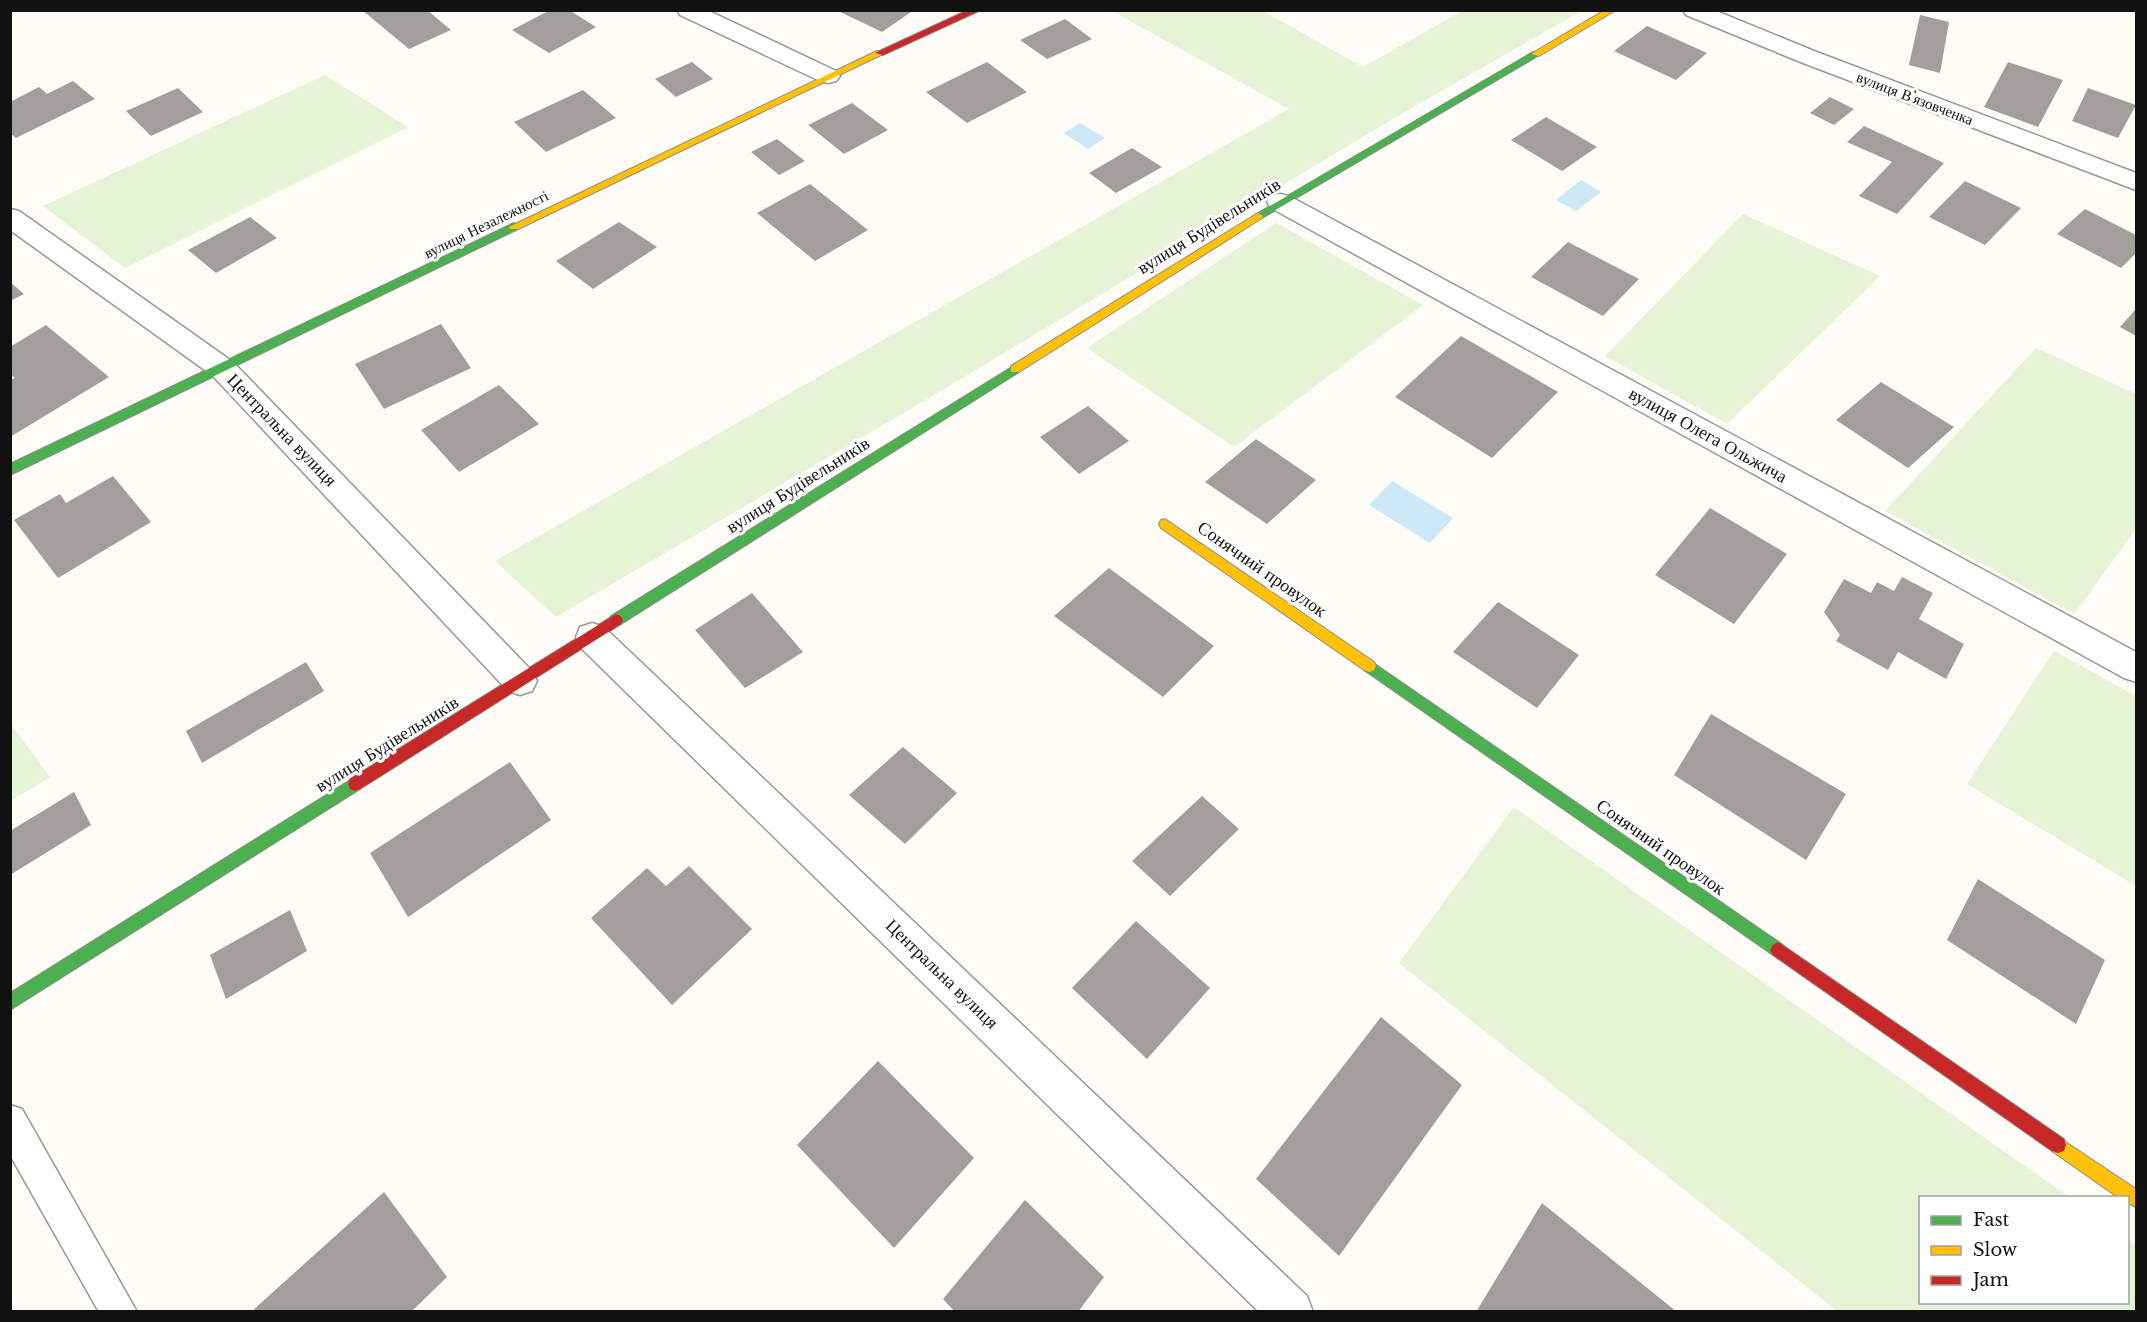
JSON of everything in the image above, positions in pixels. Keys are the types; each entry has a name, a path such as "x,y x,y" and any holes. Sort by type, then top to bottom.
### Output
{"street":[{"path":"688,10 828,76"},
{"name":"вулиця Незалежності","path":"10,470 828,76 977,10"},
{"name":"вулиця Будівельників","path":"10,1002 1280,202 1612,10"},
{"name":"вулиця Вʼязовченка","path":"1694,10 1806,56 2136,182"},
{"name":"вулиця Олега Ольжича","path":"1280,202 2136,668"},
{"name":"Центральна вулиця","path":"10,217 223,369 520,681"},
{"name":"Сонячний провулок","path":"1166,524 2136,1200"},
{"name":"Центральна вулиця","path":"592,637 1292,1311"}],"lane":[{"path":"10,1121 120,1311"}],"green space":[{"path":"1112,11 1263,11 1363,67 1462,11 1581,11 1396,117 929,398 556,617 495,561 1289,109"},
{"path":"325,75 408,127 125,268 43,206"},
{"path":"1743,214 1880,276 1727,424 1605,356"},
{"path":"1276,223 1423,305 1234,447 1087,348"},
{"path":"2036,348 2136,394 2136,529 2074,614 1885,511"},
{"path":"2054,651 2136,696 2136,886 1967,784"},
{"path":"11,724 50,777 11,801"},
{"path":"1514,807 2068,1196 1919,1196 1919,1304 2129,1304 2129,1240 2136,1245 2136,1311 1837,1311 1399,963"}],"water":[{"path":"1080,123 1105,138 1088,149 1064,133"},
{"path":"1581,180 1601,192 1576,211 1556,200"},
{"path":"1392,481 1453,518 1430,543 1369,505"}],"building":[{"path":"362,10 427,10 451,30 409,49"},
{"path":"550,10 569,10 596,27 549,53 512,30"},
{"path":"836,10 914,10 882,32"},
{"path":"1920,15 1949,22 1940,73 1909,65"},
{"path":"1065,19 1092,39 1047,59 1020,40"},
{"path":"1647,26 1707,53 1676,80 1614,51"},
{"path":"692,62 713,79 676,97 655,79"},
{"path":"987,62 1027,92 967,123 926,92"},
{"path":"2008,62 2063,80 2038,127 1984,107"},
{"path":"73,81 95,99 16,138 10,133 10,102 39,87 47,94"},
{"path":"178,88 203,112 151,136 126,111"},
{"path":"2088,88 2136,105 2118,138 2072,121"},
{"path":"583,90 616,118 546,152 514,122"},
{"path":"1830,97 1854,109 1834,125 1810,113"},
{"path":"852,103 888,130 844,154 808,125"},
{"path":"1546,117 1597,147 1562,171 1511,140"},
{"path":"1864,126 1944,163 1897,214 1859,196 1892,162 1847,142"},
{"path":"777,139 805,161 779,175 751,152"},
{"path":"1132,148 1162,167 1116,193 1089,173"},
{"path":"1965,181 2021,208 1985,245 1929,217"},
{"path":"810,184 868,230 815,261 757,213"},
{"path":"2085,209 2136,235 2136,253 2121,268 2057,234"},
{"path":"250,217 277,238 216,273 188,250"},
{"path":"619,222 657,247 593,289 556,261"},
{"path":"1568,242 1639,279 1603,316 1531,277"},
{"path":"10,282 24,294 10,301"},
{"path":"2136,309 2136,336 2120,327"},
{"path":"441,324 471,368 384,409 355,364"},
{"path":"46,325 109,377 10,437 10,380 15,378 10,374 10,347"},
{"path":"1461,336 1558,392 1492,458 1395,397"},
{"path":"1881,382 1954,427 1908,468 1836,420"},
{"path":"499,385 539,424 459,472 421,430"},
{"path":"1088,406 1129,441 1079,474 1040,437"},
{"path":"1256,439 1316,480 1267,524 1205,482"},
{"path":"113,476 151,522 58,578 14,520 60,494 66,503"},
{"path":"1710,508 1787,554 1734,624 1655,575"},
{"path":"1109,568 1214,646 1163,697 1054,616"},
{"path":"1902,577 1933,593 1919,619 1964,644 1946,679 1898,652 1888,670 1836,641 1840,635 1824,612 1844,579 1871,593 1877,582 1894,591"},
{"path":"752,593 803,652 745,688 695,630"},
{"path":"1498,602 1579,655 1537,708 1453,652"},
{"path":"306,662 324,691 202,763 186,731"},
{"path":"1711,714 1846,794 1806,860 1674,775"},
{"path":"903,747 957,793 905,844 849,795"},
{"path":"510,762 551,820 408,917 370,853"},
{"path":"74,792 91,825 10,875 10,831"},
{"path":"1202,796 1239,829 1170,896 1132,861"},
{"path":"689,866 752,929 672,1005 591,918 647,868 666,886"},
{"path":"1978,879 2105,960 2076,1024 1947,940"},
{"path":"290,910 307,951 226,999 210,955"},
{"path":"1136,921 1210,988 1147,1059 1072,988"},
{"path":"1381,1017 1462,1085 1339,1256 1256,1179"},
{"path":"878,1061 974,1158 894,1248 797,1145"},
{"path":"384,1192 447,1277 411,1312 251,1312"},
{"path":"1025,1200 1104,1277 1078,1312 955,1312 943,1299"},
{"path":"1542,1203 1677,1312 1476,1312"}],"traffic: fast":[{"path":"1258,216 1536,54"},
{"path":"10,470 514,227"},
{"path":"616,620 1015,369"},
{"path":"1369,666 1778,950"},
{"path":"10,1002 355,784"}],"traffic: slow":[{"path":"1536,54 1612,10"},
{"path":"514,227 880,53"},
{"path":"1015,369 1258,216"},
{"path":"1165,524 1369,666"},
{"path":"2058,1145 2136,1199"}],"traffic: jam":[{"path":"880,53 977,10"},
{"path":"355,784 616,620"},
{"path":"1778,950 2058,1145"}]}
